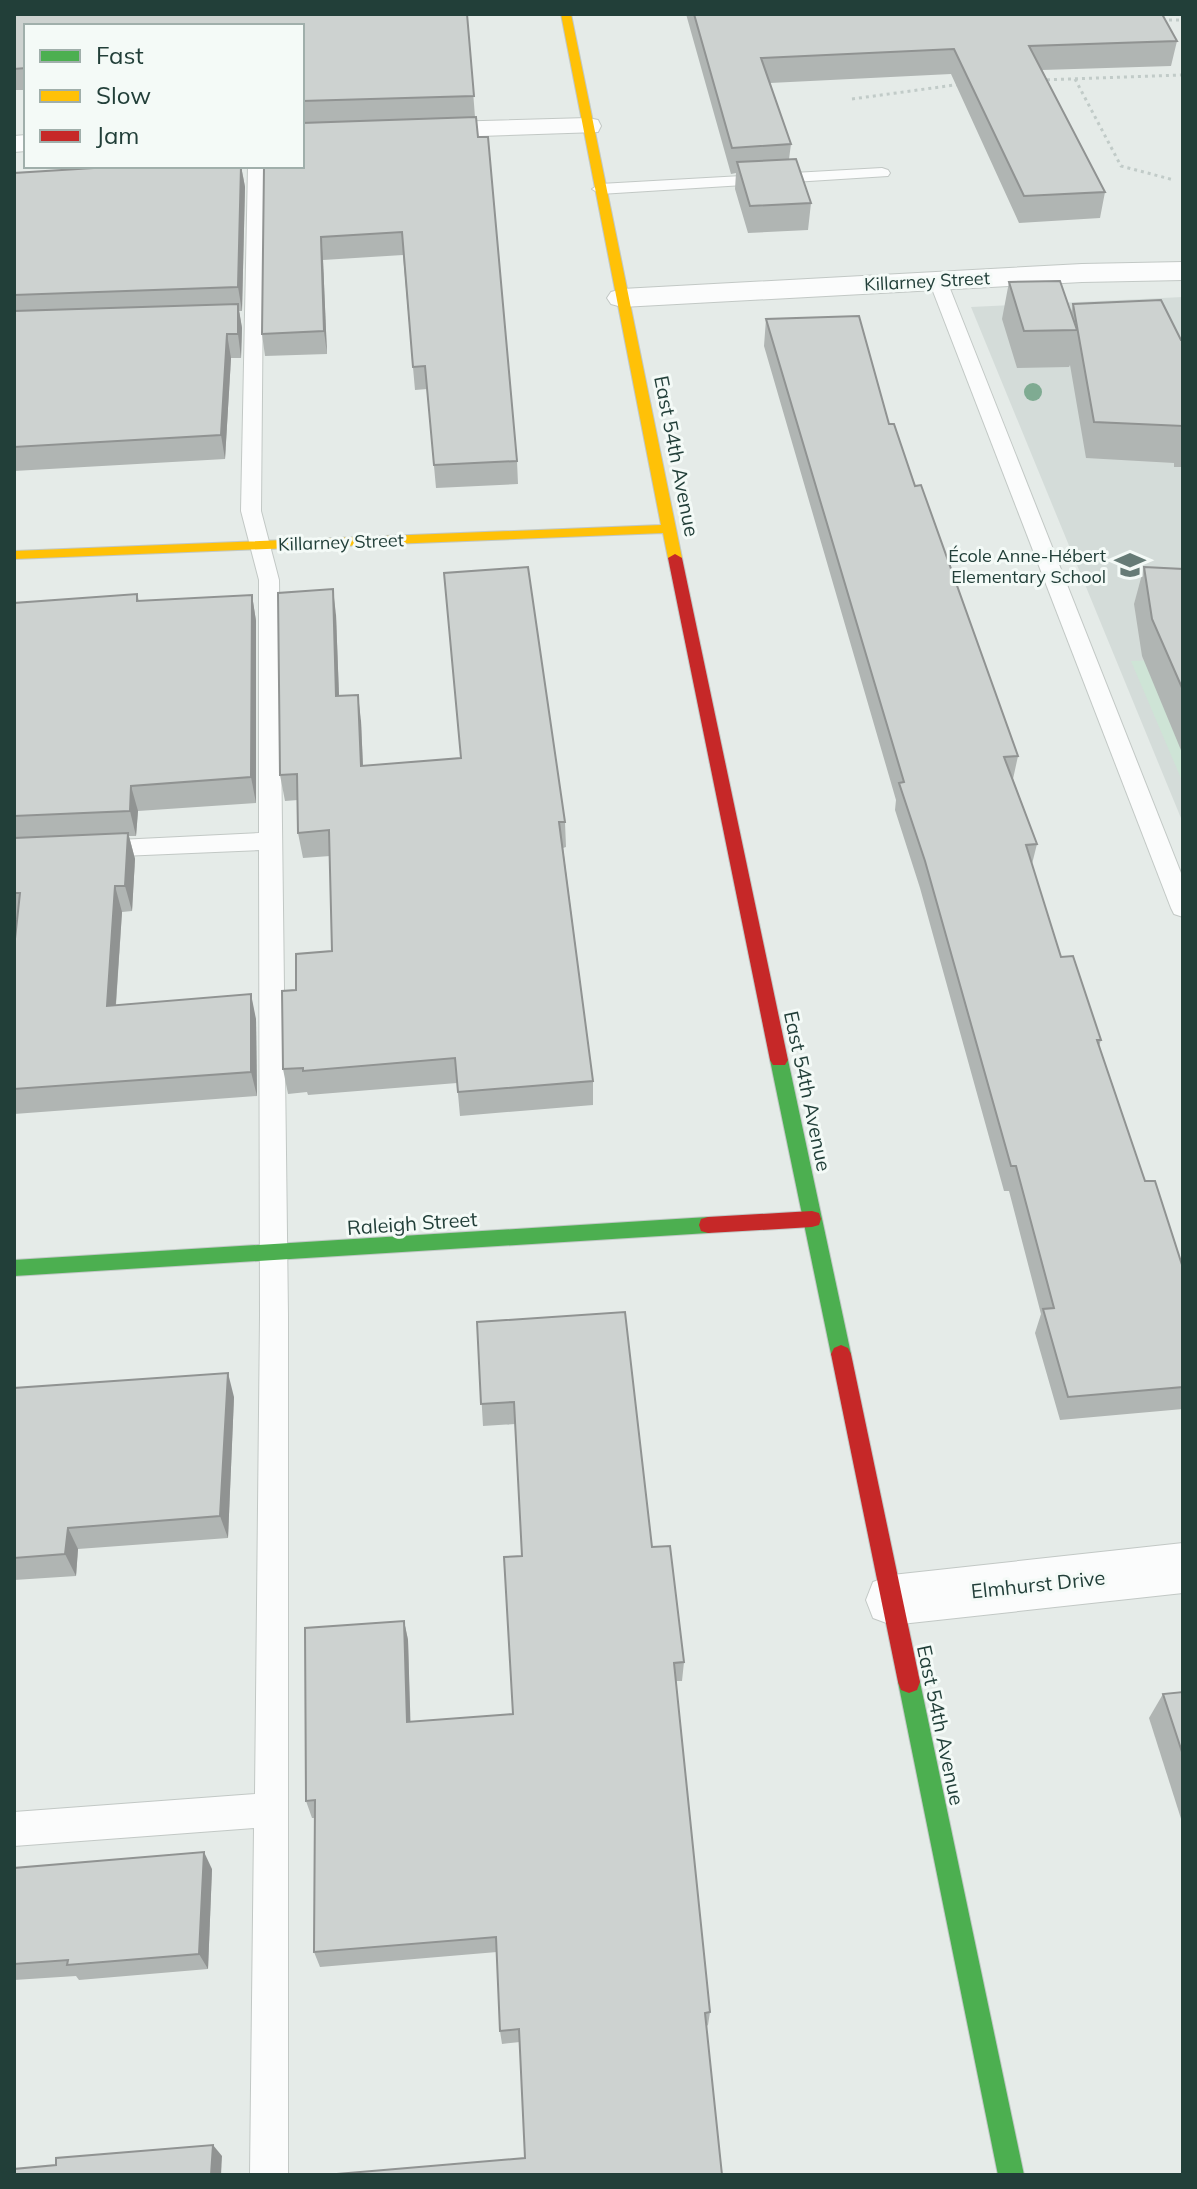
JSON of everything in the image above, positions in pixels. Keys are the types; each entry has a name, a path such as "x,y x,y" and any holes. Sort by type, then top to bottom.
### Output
{"street":[{"name":"East 54th Avenue","path":"566,14 669,529 1011,2175"},
{"path":"304,134 588,126"},
{"name":"Killarney Street","path":"622,298 1183,271"},
{"name":"Killarney Street","path":"14,555 669,529"},
{"name":"Raleigh Street","path":"14,1268 812,1219"},
{"name":"Elmhurst Drive","path":"892,1600 1183,1568"}],"lane":[{"path":"256,168 243,320 251,511 269,580 274,1254 269,2175"},
{"path":"600,189 882,173"},
{"path":"938,281 1183,908"},
{"path":"74,850 270,841"},
{"path":"14,1829 270,1810"}],"path":[{"path":"1157,20 1183,20"},
{"path":"1031,81 1183,75"},
{"path":"1075,79 1121,166 1174,180"},
{"path":"852,99 972,83"}],"shaded area":[{"name":"École Anne-Hébert Elementary School","path":"1183,297 1183,823 971,307"}],"green space":[{"path":"1183,659 1183,783 1131,661"}],"building":[{"path":"14,14 467,14 474,96 304,101 304,24 24,24 24,68 14,69"},
{"path":"694,14 1162,14 1177,41 1029,46 1105,192 1024,196 954,49 761,58 791,144 732,148"},
{"path":"476,117 478,137 488,137 517,461 434,465 425,366 413,367 402,232 321,237 324,331 262,334 264,168 304,168 304,123"},
{"path":"796,159 811,203 750,206 737,162"},
{"path":"94,168 241,168 238,287 14,295 14,173"},
{"path":"1060,281 1077,330 1024,331 1009,282"},
{"path":"1161,300 1183,340 1183,426 1094,422 1073,304"},
{"path":"238,304 238,334 227,334 221,435 14,447 14,311"},
{"path":"859,316 889,424 894,424 915,486 921,485 1018,756 1004,757 1037,844 1026,845 1061,957 1073,956 1101,1040 1097,1040 1145,1181 1155,1181 1183,1268 1183,1387 1068,1397 1043,1309 1054,1308 1016,1166 1011,1166 925,861 899,783 904,782 766,319"},
{"path":"528,567 565,822 559,822 593,1081 458,1092 455,1058 303,1071 303,1068 283,1069 282,991 296,990 296,954 332,951 329,830 298,833 297,774 280,775 278,593 333,589 336,696 358,695 361,766 461,758 444,573"},
{"path":"1144,567 1183,569 1183,690 1152,619"},
{"path":"137,594 137,601 252,595 251,777 131,786 130,811 14,816 14,603"},
{"path":"128,833 125,886 115,886 107,1006 251,994 251,1072 14,1089 14,948 20,893 14,893 14,838"},
{"path":"625,1312 652,1547 670,1546 684,1662 674,1663 710,2012 705,2013 722,2175 325,2175 525,2158 519,2029 500,2031 496,1937 314,1952 315,1800 306,1801 305,1628 404,1621 407,1722 513,1714 504,1557 522,1556 514,1402 481,1404 477,1322"},
{"path":"228,1373 220,1516 68,1528 65,1554 14,1558 14,1388"},
{"path":"1183,1692 1183,1755 1163,1694"},
{"path":"204,1852 199,1954 67,1965 68,1960 14,1964 14,1868"},
{"path":"213,2145 211,2175 14,2175 14,2169 56,2165 56,2158"}],"traffic: fast":[{"path":"779,1060 841,1354"},
{"path":"14,1268 708,1225"},
{"path":"909,1682 1011,2175"}],"traffic: slow":[{"path":"566,14 675,558"},
{"path":"14,555 669,529"}],"traffic: jam":[{"path":"675,558 779,1060"},
{"path":"708,1225 812,1219"},
{"path":"841,1354 909,1682"}],"place":[{"name":"École Anne-Hébert Elementary School","path":"1130,565"}]}
